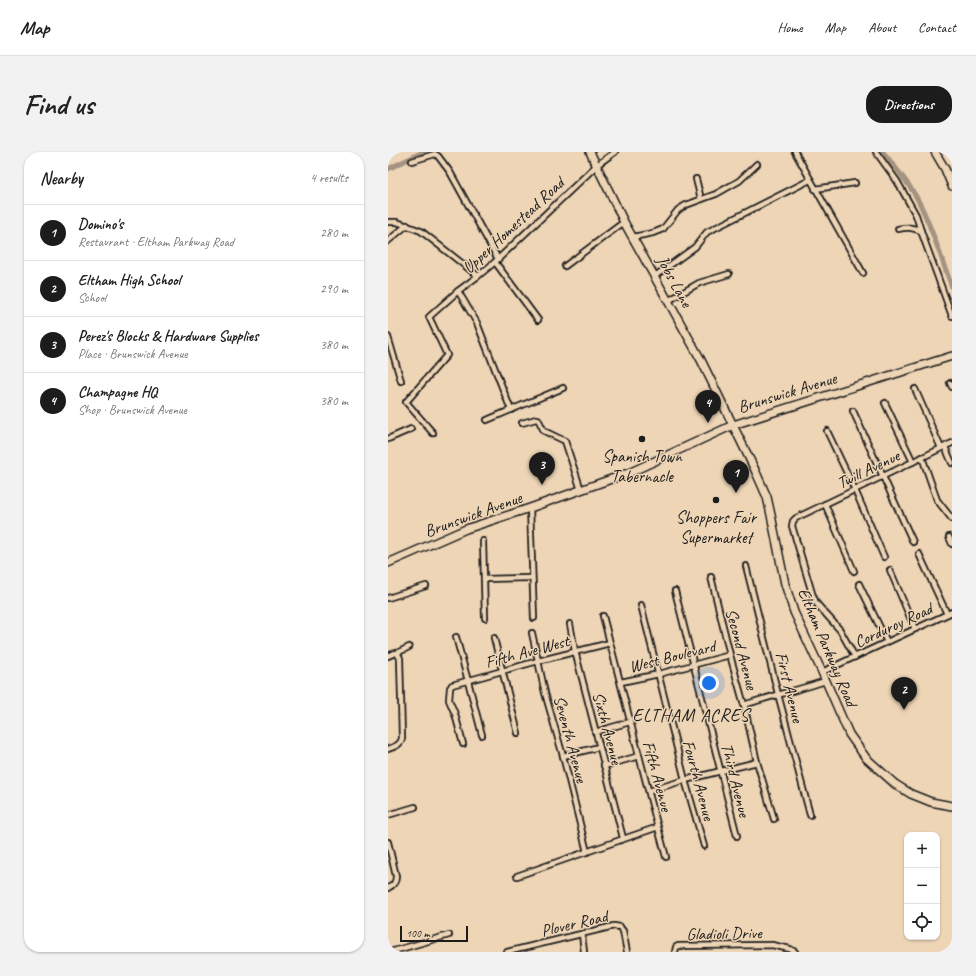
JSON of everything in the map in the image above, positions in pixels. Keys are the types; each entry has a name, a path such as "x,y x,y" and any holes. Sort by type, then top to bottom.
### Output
{"street":[{"name":"Jobs Lane","path":"590,152 624,222 701,360 733,425"},
{"name":"Upper Homestead Road","path":"432,433 406,402 447,355 429,317 458,291 496,261 596,165 615,152"},
{"path":"795,152 863,273"},
{"path":"876,152 897,181 916,215 952,316"},
{"path":"935,152 945,169 952,186"},
{"path":"412,162 435,154 438,156 450,172 496,261 538,320"},
{"path":"633,237 663,229 678,210 686,205 716,194 739,181 757,164"},
{"path":"696,179 701,199"},
{"path":"655,276 695,247 707,232 810,180"},
{"path":"815,189 855,183"},
{"path":"388,222 397,222 420,231 478,276"},
{"path":"565,266 624,222"},
{"path":"388,241 407,225"},
{"path":"898,229 907,227 921,231"},
{"path":"668,301 699,283 730,274"},
{"path":"458,291 477,323 510,410"},
{"path":"388,337 401,381"},
{"name":"Brunswick Avenue","path":"388,563 466,529 631,472 733,425 952,356"},
{"path":"487,420 563,388"},
{"path":"915,389 943,447 952,462"},
{"path":"885,403 912,462"},
{"path":"853,411 913,542"},
{"path":"522,423 538,419 544,431 565,441 581,490"},
{"name":"Eltham Parkway Road","path":"733,425 767,497 785,584 794,612 849,734 866,758 895,784 911,794 931,802 952,806"},
{"path":"388,432 390,438 411,430"},
{"path":"827,430 884,557"},
{"name":"Twill Avenue","path":"855,658 840,630 816,603 792,526 793,521 796,518 952,443"},
{"path":"922,457 938,500 952,519"},
{"path":"825,504 854,571"},
{"path":"530,508 534,618"},
{"path":"949,537 952,544"},
{"path":"483,541 486,618"},
{"path":"919,554 947,614"},
{"name":"First Avenue","path":"746,566 810,815"},
{"path":"890,570 916,629"},
{"name":"Second Avenue","path":"711,577 757,762 774,819"},
{"path":"484,579 532,578"},
{"path":"859,584 887,642"},
{"path":"388,598 426,586"},
{"name":"Third Avenue","path":"674,591 736,836"},
{"name":"Fourth Avenue","path":"640,605 685,780 704,846"},
{"name":"Corduroy Road","path":"822,672 952,612"},
{"name":"Fifth Avenue","path":"603,616 666,857"},
{"name":"Sixth Avenue","path":"570,624 575,651 595,732 623,838"},
{"name":"Seventh Avenue","path":"532,633 545,693 563,756 587,852"},
{"path":"456,637 482,735"},
{"path":"494,638 518,733"},
{"name":"Fifth Ave West","path":"463,744 455,714 449,700 450,688 452,685 610,642"},
{"path":"388,656 395,653 397,654 408,647"},
{"path":"388,749 398,745 402,740 400,658 397,654"},
{"name":"West Boulevard","path":"621,682 730,656"},
{"path":"744,705 826,681"},
{"path":"595,732 630,722"},
{"path":"563,756 600,747"},
{"path":"604,766 640,756"},
{"path":"649,791 685,780 757,762"},
{"path":"388,816 415,806"},
{"name":"Fifth Avenue","path":"517,876 658,827"},
{"path":"388,842 396,876 396,881 390,887"},
{"name":"Plover Road","path":"507,952 614,926 620,927 623,931 627,952"},
{"path":"390,952 449,934"},
{"path":"582,934 584,952"},
{"name":"Gladioli Drive","path":"676,950 678,946 772,945 790,949 795,952"}],"waterway":[{"path":"388,169 423,152"},
{"path":"883,152 906,181 918,200 932,232 952,287"}],"place":[{"name":"Champagne HQ","path":"708,423"},
{"name":"Spanish Town Tabernacle","path":"642,439"},
{"name":"Perez's Blocks & Hardware Supplies","path":"542,485"},
{"name":"Domino's","path":"736,493"},
{"name":"Shoppers Fair Supermarket","path":"716,500"},
{"name":"Eltham High School","path":"904,710"}],"district":[{"name":"ELTHAM ACRES","path":"691,715"}]}
